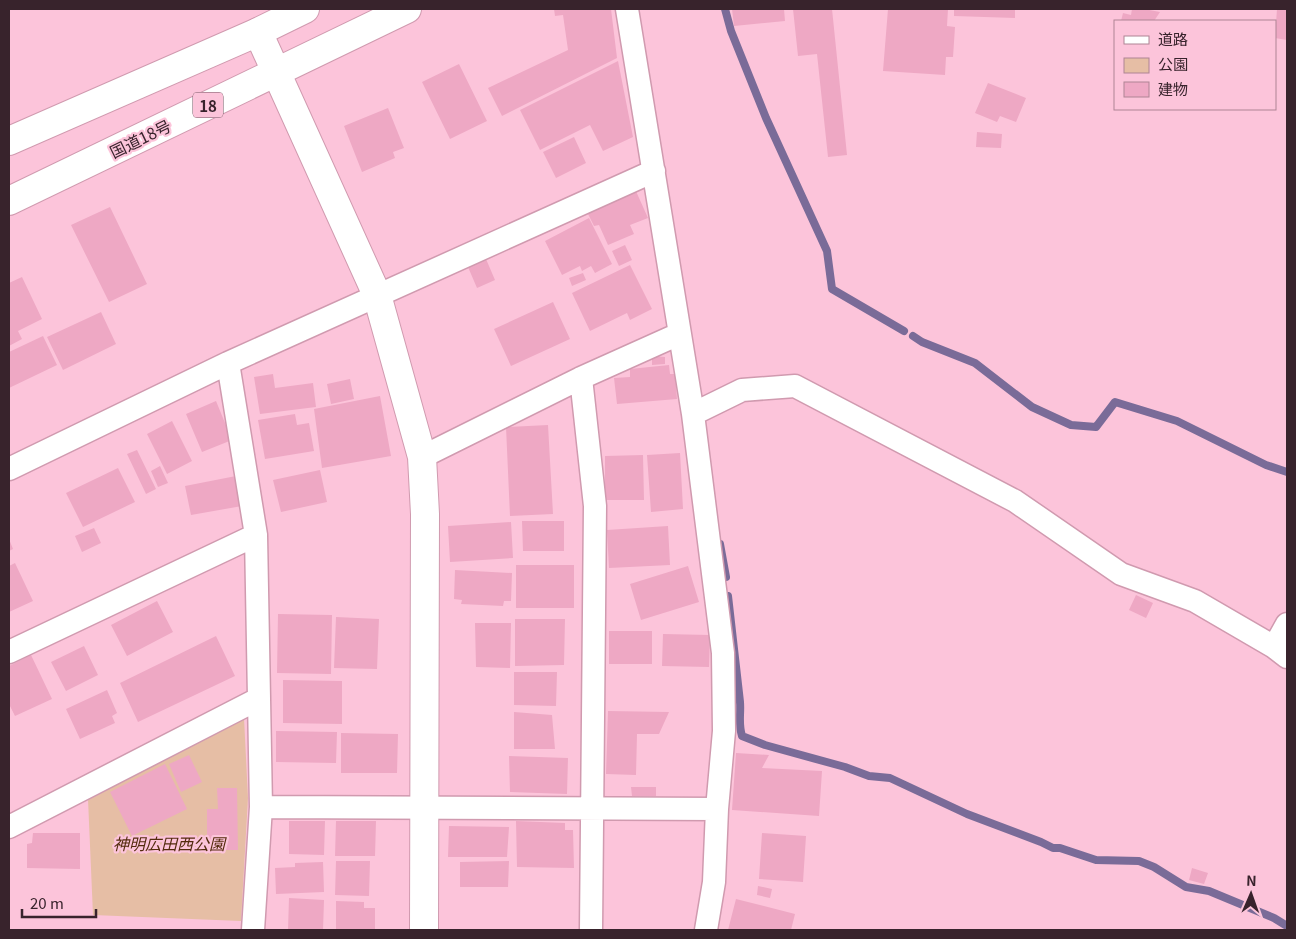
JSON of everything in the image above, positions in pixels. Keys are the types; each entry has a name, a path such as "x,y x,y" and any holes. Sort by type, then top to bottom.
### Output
{"main road":[{"path":"9,141 258,32 305,9"},
{"name":"国道18号","path":"9,201 407,9"},
{"path":"258,32 377,295 422,457 425,514 424,930"}],"street":[{"path":"627,9 693,414 723,653 724,731 717,809 714,882 706,930"},
{"path":"9,469 228,363 654,171"},
{"path":"422,457 580,378 679,334"},
{"path":"228,363 256,535 261,807 253,930"},
{"path":"580,378 595,506 591,930"},
{"path":"693,414 742,390 795,386 1015,501 1121,574 1195,601 1280,652 1287,624"},
{"path":"9,652 256,535"},
{"path":"9,827 258,699"},
{"path":"261,807 592,810 717,809"}],"green space":[{"name":"神明広田西公園","path":"244,718 248,798 241,921 93,915 88,799"}],"building":[{"path":"554,9 611,9 617,58 502,116 488,88 568,50 563,15 555,16"},
{"path":"732,9 784,9 785,21 734,26"},
{"path":"793,9 832,9 847,155 828,157 817,54 798,56"},
{"path":"888,9 948,9 947,26 955,27 953,57 946,57 945,75 883,71"},
{"path":"954,9 1015,9 1015,18 954,16"},
{"path":"1132,9 1160,12 1155,20 1121,20 1123,13 1131,15"},
{"path":"1277,9 1287,9 1287,40 1276,38"},
{"path":"618,61 633,137 603,151 590,125 540,150 520,110"},
{"path":"459,64 487,121 450,139 422,82"},
{"path":"988,83 1026,98 1016,122 1000,116 997,122 975,113"},
{"path":"388,108 404,148 393,152 395,158 362,172 344,126"},
{"path":"977,132 1002,134 1001,148 976,147"},
{"path":"574,137 586,163 556,178 543,152"},
{"path":"635,189 648,218 630,225 634,234 608,245 599,225 594,226 585,208"},
{"path":"110,207 147,284 109,302 71,225"},
{"path":"589,218 612,264 595,273 591,266 582,271 580,266 562,275 545,241"},
{"path":"625,245 632,260 619,266 612,251"},
{"path":"486,259 495,280 477,288 468,267"},
{"path":"630,265 652,309 630,320 627,313 590,331 572,293"},
{"path":"583,273 586,280 572,286 569,278"},
{"path":"22,277 42,319 18,331 22,339 9,346 9,283"},
{"path":"553,302 570,339 511,366 494,329"},
{"path":"101,312 116,344 63,370 47,337"},
{"path":"43,336 57,365 9,388 9,352"},
{"path":"652,356 665,357 665,364 652,365"},
{"path":"669,365 670,374 675,374 677,399 617,404 614,378 630,377 630,369"},
{"path":"273,374 275,388 313,383 316,407 260,414 254,377"},
{"path":"350,379 354,399 331,404 327,384"},
{"path":"380,396 391,456 322,468 314,409"},
{"path":"216,401 232,440 202,452 186,414"},
{"path":"295,414 297,425 309,423 314,451 265,459 258,420"},
{"path":"172,421 192,461 167,474 147,434"},
{"path":"548,425 553,514 510,516 506,427"},
{"path":"137,450 156,489 146,494 127,454"},
{"path":"680,453 683,509 651,512 647,455"},
{"path":"643,455 644,500 605,500 605,456"},
{"path":"160,466 168,483 158,487 151,471"},
{"path":"118,468 135,502 83,527 66,493"},
{"path":"320,470 327,502 281,512 273,480"},
{"path":"236,476 242,506 191,515 185,486"},
{"path":"522,521 564,521 564,551 523,551"},
{"path":"511,522 513,558 450,562 448,526"},
{"path":"668,526 670,565 609,568 607,530"},
{"path":"94,528 101,543 82,552 75,536"},
{"path":"9,539 13,549 9,551"},
{"path":"15,563 33,601 9,612 9,566"},
{"path":"516,565 574,565 574,608 516,608"},
{"path":"688,566 699,602 641,620 630,584"},
{"path":"455,570 512,573 511,601 504,601 503,606 461,604 462,600 454,599"},
{"path":"1136,595 1153,603 1146,618 1129,610"},
{"path":"157,601 173,632 127,656 111,625"},
{"path":"278,614 332,615 331,674 277,673"},
{"path":"336,617 379,619 377,669 334,668"},
{"path":"515,619 565,619 564,665 515,666"},
{"path":"475,623 511,623 510,668 476,667"},
{"path":"609,631 652,631 652,664 609,664"},
{"path":"663,634 710,635 709,667 662,666"},
{"path":"216,636 235,676 138,722 120,683"},
{"path":"84,646 98,675 66,691 51,662"},
{"path":"31,655 52,699 15,716 9,704 9,666"},
{"path":"514,672 557,672 556,706 514,705"},
{"path":"283,680 342,681 342,724 283,723"},
{"path":"107,690 117,713 112,716 115,723 80,739 66,709"},
{"path":"608,711 669,712 659,734 637,734 636,775 606,774"},
{"path":"514,712 552,715 555,749 514,749"},
{"path":"276,731 337,732 336,763 276,762"},
{"path":"341,733 398,734 397,773 341,773"},
{"path":"736,753 769,755 762,768 822,771 819,816 732,810"},
{"path":"189,755 202,782 181,792 169,764"},
{"path":"509,756 568,758 567,794 510,792"},
{"path":"165,764 187,809 132,836 110,792"},
{"path":"631,787 656,787 656,796 632,796"},
{"path":"217,788 237,788 238,850 207,850 207,809 218,809"},
{"path":"289,821 325,821 324,855 289,854"},
{"path":"336,821 376,821 375,856 335,856"},
{"path":"516,821 565,823 565,830 573,830 574,868 517,867"},
{"path":"449,826 509,827 507,857 448,857"},
{"path":"33,833 80,833 80,869 27,868 27,844 32,843"},
{"path":"762,833 806,836 803,882 759,879"},
{"path":"336,861 370,861 369,896 335,895"},
{"path":"509,861 508,887 460,887 460,862"},
{"path":"323,862 324,892 276,894 275,868 295,867 295,863"},
{"path":"1192,868 1208,873 1204,884 1189,880"},
{"path":"758,886 772,889 770,898 757,895"},
{"path":"289,898 324,900 323,930 288,930"},
{"path":"736,899 795,914 791,930 728,930"},
{"path":"336,901 364,902 364,908 375,908 375,930 336,930"}],"waterway":[{"path":"725,9 731,31 766,118 827,251 832,289 904,331"},
{"path":"913,336 922,342 975,363 1032,407 1071,425 1096,427 1115,402 1177,421 1266,465 1287,472"},
{"path":"720,544 726,577"},
{"path":"728,596 742,736 765,745 845,767 869,776 890,778 967,814 1053,848 1060,848 1096,860 1139,861 1154,867 1186,887 1209,891 1274,918 1287,926"}]}
